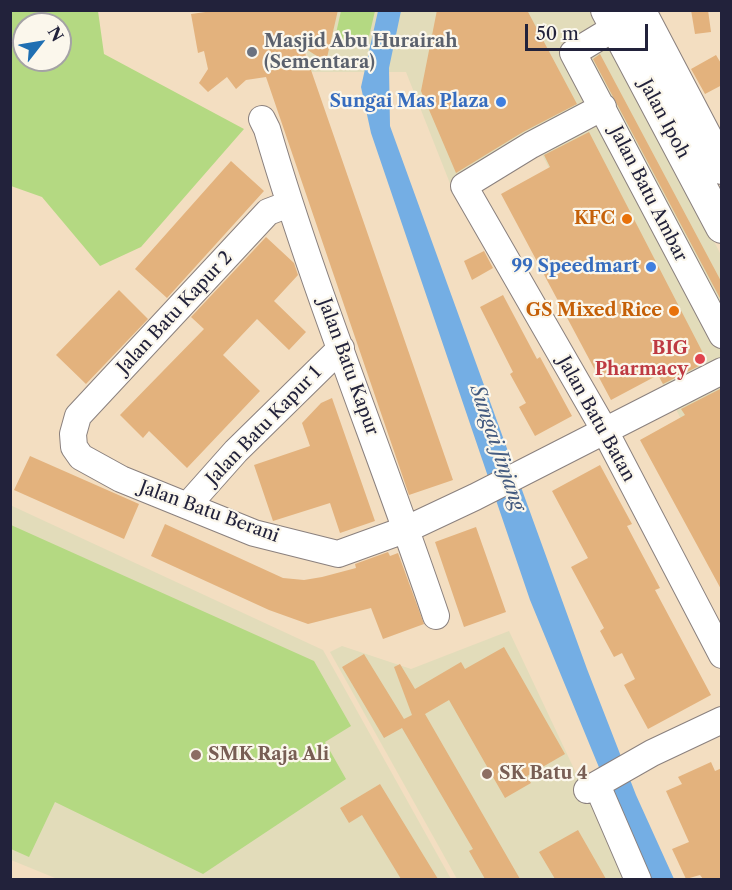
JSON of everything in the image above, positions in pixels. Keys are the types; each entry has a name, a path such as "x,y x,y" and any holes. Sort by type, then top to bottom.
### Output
{"main road":[{"name":"Jalan Ipoh","path":"620,16 722,168"},
{"name":"Jalan Ipoh","path":"620,16 722,227"}],"street":[{"name":"Jalan Batu Ambar","path":"620,16 573,53 722,335"},
{"name":"Jalan Batu Batan","path":"603,107 531,145 464,186 605,431 722,655"},
{"name":"Jalan Batu Kapur","path":"262,119 289,204 407,529 436,616"},
{"name":"Jalan Batu Kapur 2","path":"73,434 78,416 268,212 289,204"},
{"name":"Jalan Batu Kapur 1","path":"188,506 236,452 341,348"},
{"name":"Jalan Batu Berani","path":"73,434 74,447 81,457 121,479 254,533 338,554 407,529 722,371"},
{"path":"638,879 596,785 652,753 722,720"}],"shaded area":[{"path":"301,11 595,11 721,255 721,495 537,145 451,186 406,72 310,72"},
{"name":"SMK Raja Ali","path":"10,505 323,650 451,879 60,880 11,860"},
{"name":"SK Batu 4","path":"509,631 626,879 457,879 330,652 342,646 411,669"}],"green space":[{"path":"10,11 98,11 104,54 244,129 141,247 100,266 42,197 11,186"},
{"path":"341,11 375,11 367,45 335,38"},
{"name":"SMK Raja Ali","path":"11,525 314,661 351,726 325,742 346,779 203,874 55,802 29,857 11,849"}],"water":[{"name":"Sungai Jinjang","path":"378,11 401,11 389,68 390,126 587,669 636,795 674,879 645,879 530,600 371,133 361,87"}],"building":[{"path":"220,10 338,10 326,62 303,47 453,480 409,495 266,77 246,80 236,89 227,77 208,92 199,83 208,69 204,51 198,53 191,14"},
{"name":"Sungai Mas Plaza","path":"437,10 527,10 577,104 523,132 456,173 421,91"},
{"path":"691,10 708,10 711,32 695,34"},
{"path":"600,54 722,283 722,302 593,59"},
{"path":"716,55 722,65 722,85 705,94 691,69"},
{"path":"589,132 703,353 703,364 663,384 658,375 611,400 501,194 550,167 544,155"},
{"path":"231,161 264,191 167,298 135,269"},
{"path":"266,237 294,263 298,275 274,301 306,332 289,350 257,319 223,355 260,391 187,468 149,431 143,438 120,415 204,329 191,317"},
{"path":"484,251 493,268 472,280 464,261"},
{"path":"119,290 148,319 86,384 56,355"},
{"path":"503,295 537,359 540,357 572,416 535,436 519,407 526,403 510,374 513,372 480,307"},
{"path":"722,388 722,591 640,440 685,415 681,409"},
{"path":"332,398 375,521 340,533 330,503 273,521 254,465 310,446 302,423 321,403"},
{"path":"30,456 139,504 124,539 14,490"},
{"path":"600,465 632,524 627,526 660,588 655,590 711,695 648,729 624,685 635,679 622,653 614,657 600,631 604,628 571,567 588,558 552,491"},
{"path":"165,524 283,578 304,580 322,577 356,568 355,564 388,552 390,556 398,553 424,624 383,639 371,608 308,624 269,610 151,556"},
{"path":"476,527 506,612 464,627 435,542"},
{"path":"504,647 565,754 527,776 531,783 505,798 449,700 425,714 520,879 485,879 469,851 473,849 402,728 384,738 342,667 364,654 404,719 412,715 394,667 400,664 415,689 461,662 465,669"},
{"path":"711,762 715,771 722,768 722,879 703,879 700,875 686,879 672,849 689,842 666,791 682,784 678,777"},
{"path":"380,784 438,879 401,879 362,815 349,823 340,808"},
{"path":"578,830 606,879 555,879 539,852"}],"place":[{"name":"Masjid Abu Hurairah (Sementara)","path":"252,52"},
{"name":"Sungai Mas Plaza","path":"501,102"},
{"name":"KFC","path":"627,219"},
{"name":"99 Speedmart","path":"651,267"},
{"name":"GS Mixed Rice","path":"674,311"},
{"name":"BIG Pharmacy","path":"700,359"},
{"name":"SMK Raja Ali","path":"196,755"},
{"name":"SK Batu 4","path":"487,774"}]}
